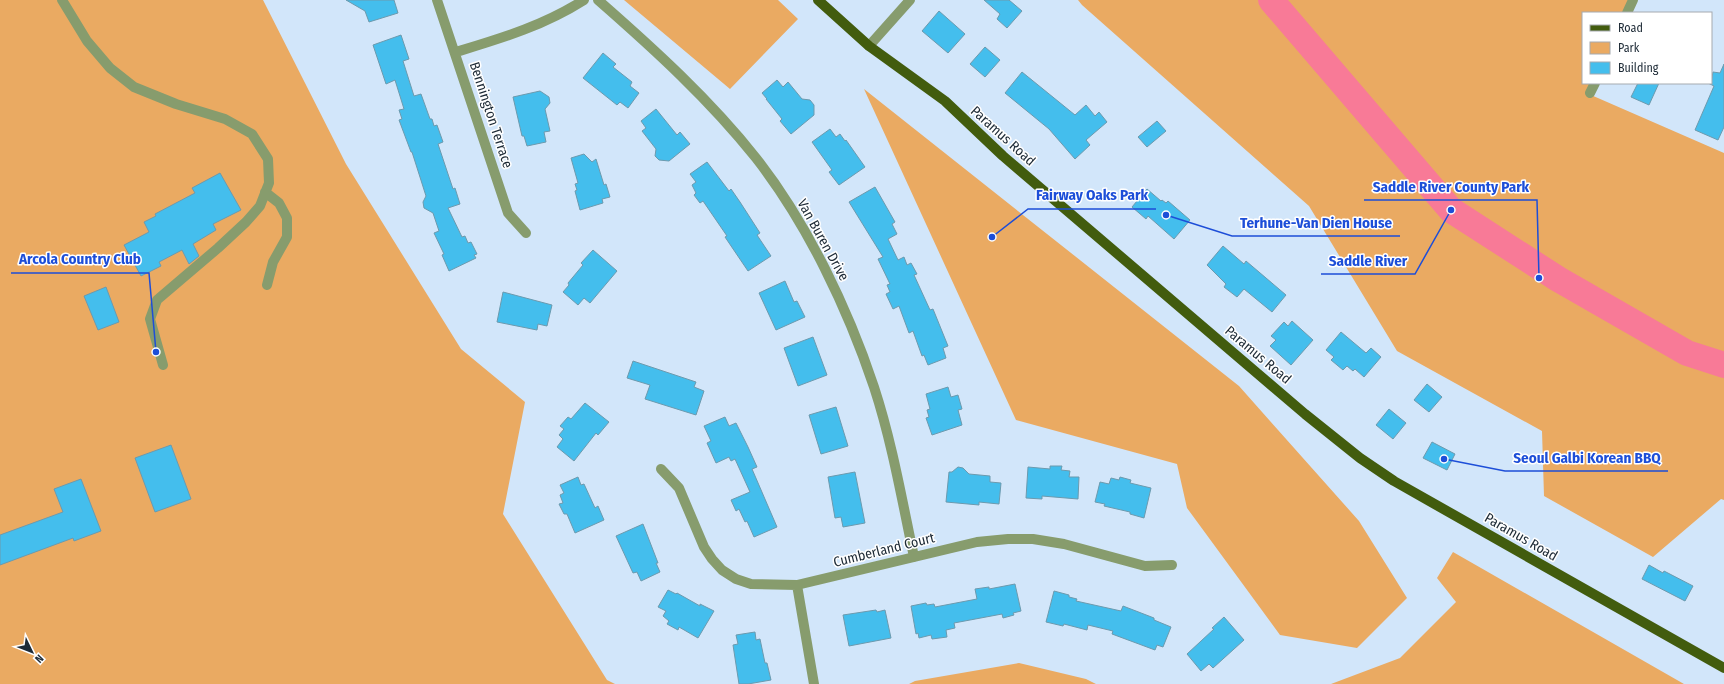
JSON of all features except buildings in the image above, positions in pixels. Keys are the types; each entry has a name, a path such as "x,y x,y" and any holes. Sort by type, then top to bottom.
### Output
{"main road":[{"name":"Paramus Road","path":"818,0 869,46 945,101 1003,156 1305,414 1360,458 1394,481 1724,668"}],"street":[{"path":"62,0 87,41 110,68 134,87 176,104 225,118 252,134 268,159 269,183 260,206 246,222 192,272 157,300 150,319 163,365"},
{"name":"Bennington Terrace","path":"437,0 456,52 508,213 526,233"},
{"path":"456,52 518,33 561,15 584,0"},
{"name":"Van Buren Drive","path":"598,0 657,52 729,126 757,159 781,192 805,233 834,287 856,336 874,387 886,425 914,557"},
{"path":"869,46 910,0"},
{"path":"1627,12 1633,0"},
{"path":"1590,93 1594,84"},
{"path":"266,192 279,203 287,218 288,237 274,262 267,285"},
{"name":"Cumberland Court","path":"661,469 679,488 704,547 712,559 722,570 736,579 751,584 797,585 977,542 1014,539 1064,544 1145,566 1172,565"},
{"path":"797,585 814,684"}],"green space":[{"path":"0,0 263,0 346,164 461,349 525,402 503,514 607,680 615,684 0,684"},
{"path":"624,0 778,0 798,19 730,89"},
{"path":"1078,0 1633,0 1627,12 1582,12 1582,84 1596,84 1591,95 1724,153 1724,500 1721,499 1653,557 1544,496 1542,431 1397,351 1309,206"},
{"path":"864,89 1239,386 1359,521 1407,598 1357,648 1280,635 1187,508 1177,464 1016,420"},
{"path":"1453,552 1684,684 1331,684 1400,658 1456,602 1437,578"},
{"path":"1019,663 1086,679 1096,684 909,684 915,681"}],"waterway":[{"path":"1271,0 1451,210 1558,279 1687,353 1724,365"}],"place":[{"name":"Saddle River","path":"1451,210"},
{"name":"Terhune-Van Dien House","path":"1166,215"},
{"name":"Fairway Oaks Park","path":"992,237"},
{"name":"Saddle River County Park","path":"1539,278"},
{"name":"Arcola Country Club","path":"156,352"},
{"name":"Seoul Galbi Korean BBQ","path":"1444,459"}]}
